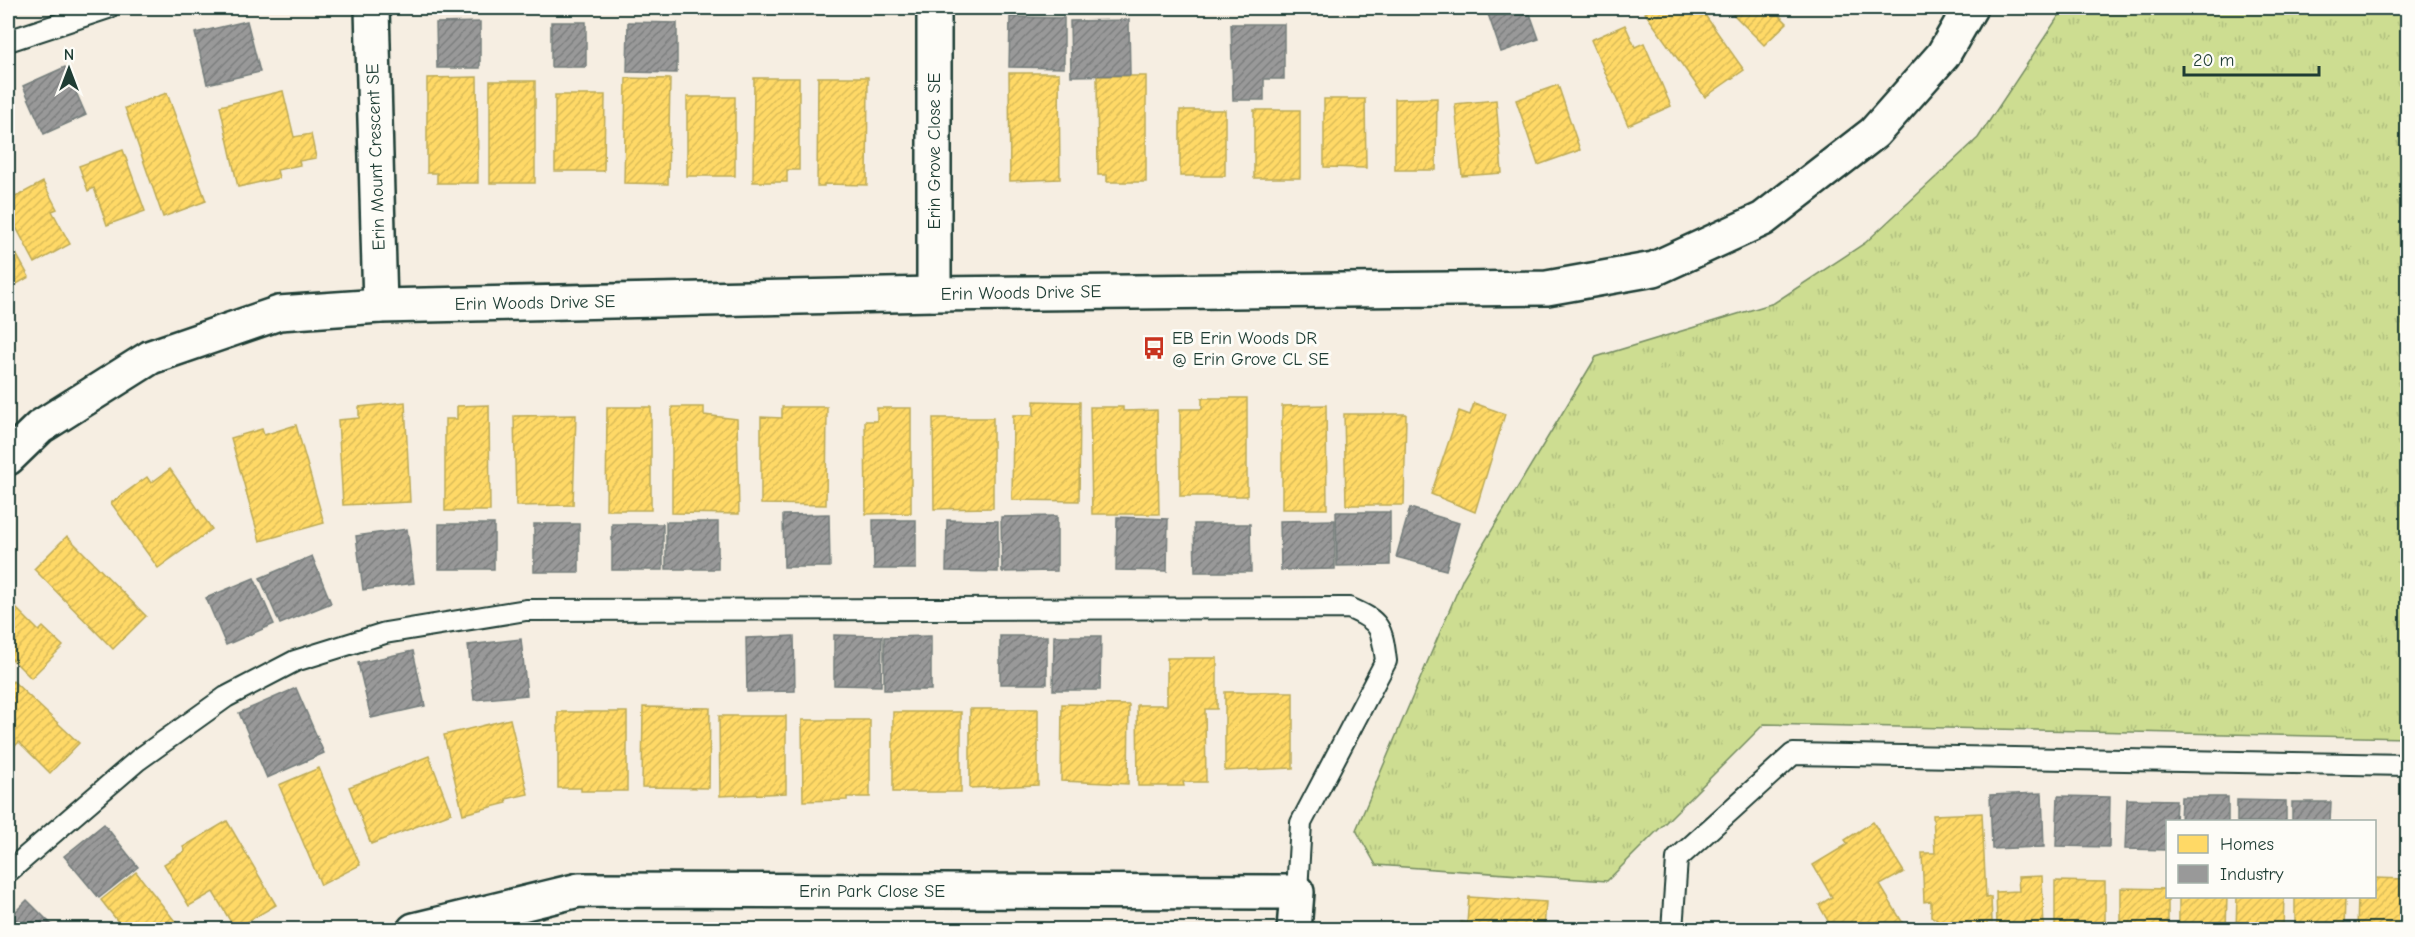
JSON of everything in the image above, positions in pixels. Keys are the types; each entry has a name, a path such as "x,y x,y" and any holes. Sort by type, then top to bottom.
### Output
{"street":[{"name":"Erin Mount Crescent SE","path":"372,8 380,306"},
{"name":"Erin Grove Close SE","path":"934,8 934,294"},
{"name":"Erin Woods Drive SE","path":"8,458 40,427 152,357 279,313 380,306 934,294 1547,288 1654,269 1763,219 1874,133 1942,54 1970,8"},
{"name":"Erin Park Close SE","path":"414,930 579,890 1297,892"},
{"path":"1294,930 1297,892"}],"lane":[{"path":"8,41 108,8"},
{"path":"8,872 138,760 226,696 295,661 385,633 526,610 1349,608 1373,618 1383,635 1386,661 1301,823 1297,892"},
{"path":"1672,930 1677,859 1793,754 2408,765"}],"green space":[{"path":"2064,8 2407,8 2407,738 1764,724 1607,881 1376,865 1356,830 1463,578 1596,357 1774,303 1865,243 1978,138"}],"building: Homes":[{"path":"1653,8 1700,8 1744,70 1705,97 1645,13"},
{"path":"1727,8 1772,8 1787,23 1764,45"},
{"path":"1625,25 1635,47 1644,43 1671,106 1628,125 1591,40"},
{"path":"1009,73 1059,73 1060,179 1010,181"},
{"path":"1097,76 1146,76 1146,182 1107,182 1107,175 1098,175"},
{"path":"477,77 478,183 437,183 437,173 427,173 427,78"},
{"path":"818,77 868,77 867,185 824,184 824,186 817,186"},
{"path":"626,78 670,79 668,184 624,183"},
{"path":"754,78 799,78 799,170 787,170 787,182 753,182"},
{"path":"490,81 535,81 535,183 490,183"},
{"path":"1558,85 1580,150 1538,165 1516,100"},
{"path":"283,91 294,137 311,134 316,158 299,161 300,165 277,170 279,178 238,187 220,106"},
{"path":"167,93 206,201 163,217 125,108"},
{"path":"555,95 605,95 604,171 555,171"},
{"path":"687,97 735,97 735,176 687,176"},
{"path":"1437,98 1436,170 1395,170 1395,99"},
{"path":"1324,99 1365,99 1366,168 1324,167"},
{"path":"1496,100 1502,173 1462,176 1455,104"},
{"path":"1180,110 1225,110 1225,176 1180,176"},
{"path":"1254,110 1300,110 1300,178 1254,178"},
{"path":"123,150 145,211 107,225 94,188 88,191 79,166"},
{"path":"43,182 57,209 52,211 70,244 35,263 8,212 8,201"},
{"path":"8,239 29,277 8,289"},
{"path":"1202,398 1247,398 1247,496 1180,496 1180,409 1202,409"},
{"path":"1034,401 1080,402 1079,501 1012,500 1013,415 1034,415"},
{"path":"405,402 410,502 343,505 338,420 359,418 359,407"},
{"path":"1474,403 1505,414 1475,512 1431,494 1459,411 1470,415"},
{"path":"489,405 490,511 445,511 445,419 457,419 457,406"},
{"path":"1326,405 1327,509 1282,509 1282,406"},
{"path":"607,407 651,407 651,510 606,510"},
{"path":"672,407 704,407 704,415 737,419 739,514 672,513"},
{"path":"782,407 827,407 826,505 761,504 761,417 782,418"},
{"path":"1090,407 1123,407 1123,411 1157,410 1159,514 1092,514"},
{"path":"877,408 911,408 911,513 866,514 865,421 877,421"},
{"path":"1344,414 1406,414 1404,505 1346,505"},
{"path":"576,415 573,505 516,506 514,416"},
{"path":"933,418 993,418 993,508 934,509"},
{"path":"296,425 324,523 260,541 231,438 262,429 264,435"},
{"path":"170,469 212,529 158,568 111,503 147,477 151,483"},
{"path":"67,536 146,616 113,649 34,569"},
{"path":"11,603 39,631 43,627 63,646 31,678 8,655 8,607"},
{"path":"1167,658 1217,658 1217,709 1205,709 1206,782 1183,782 1184,786 1138,786 1137,705 1167,705"},
{"path":"13,681 79,743 50,773 19,742 11,750 8,747 8,683 10,685"},
{"path":"1225,692 1293,692 1293,768 1225,771"},
{"path":"1062,704 1129,705 1128,784 1061,781"},
{"path":"643,707 710,708 709,788 642,787"},
{"path":"970,709 1038,709 1038,785 970,788"},
{"path":"558,712 627,712 627,791 581,791 581,788 558,788"},
{"path":"893,712 961,712 961,792 893,792"},
{"path":"719,716 786,716 786,793 720,796"},
{"path":"510,719 528,794 506,799 507,803 463,814 444,735"},
{"path":"802,720 870,720 870,797 803,801"},
{"path":"429,756 451,813 371,844 349,787"},
{"path":"319,768 360,865 321,885 279,785"},
{"path":"1982,813 1986,898 1991,897 1992,922 1987,922 1987,930 1938,930 1937,920 1931,916 1931,901 1924,902 1922,853 1935,853 1933,815"},
{"path":"227,821 276,905 235,929 213,892 189,906 164,864 185,851 183,847"},
{"path":"1873,822 1904,872 1880,885 1907,930 1833,930 1819,905 1832,897 1813,865 1848,844 1845,840"},
{"path":"136,872 182,930 121,930 123,928 101,900"},
{"path":"2042,876 2044,930 1991,930 1991,925 1997,925 1996,892 2019,891 2018,877"},
{"path":"2376,878 2407,879 2406,930 2357,930 2358,898 2376,898"},
{"path":"2055,881 2105,882 2105,930 2055,930"},
{"path":"2121,888 2166,889 2168,930 2121,930"},
{"path":"1469,897 1546,902 1544,930 1461,930 1461,922 1467,923"},
{"path":"2179,898 2227,898 2226,930 2179,930"},
{"path":"2237,898 2284,898 2283,930 2236,930"},
{"path":"2295,898 2345,898 2344,930 2295,930"}],"building: Industry":[{"path":"1486,8 1528,8 1539,39 1501,52"},
{"path":"1010,17 1064,18 1064,68 1009,67"},
{"path":"1129,20 1130,75 1071,76 1070,21"},
{"path":"247,21 260,72 207,84 195,33"},
{"path":"480,22 480,68 437,68 436,23"},
{"path":"551,22 586,22 586,67 551,67"},
{"path":"628,22 677,23 677,73 627,72"},
{"path":"1231,24 1284,24 1284,79 1264,79 1264,100 1233,100"},
{"path":"65,67 86,115 44,134 23,86"},
{"path":"1410,508 1459,523 1446,570 1396,557"},
{"path":"1336,512 1390,512 1390,565 1337,566"},
{"path":"829,514 830,567 784,567 783,515"},
{"path":"1057,516 1057,571 1002,572 1001,517"},
{"path":"1117,517 1168,519 1167,571 1116,570"},
{"path":"873,520 916,520 916,569 874,569"},
{"path":"947,520 998,521 998,572 946,571"},
{"path":"1335,520 1335,569 1281,570 1280,521"},
{"path":"666,522 718,522 718,569 666,569"},
{"path":"439,524 494,524 494,569 439,569"},
{"path":"534,524 579,524 579,572 534,572"},
{"path":"612,524 663,524 663,570 612,570"},
{"path":"1194,524 1250,524 1251,572 1195,572"},
{"path":"407,529 414,583 363,590 356,536"},
{"path":"312,556 331,603 280,624 260,578"},
{"path":"254,578 274,624 226,645 206,598"},
{"path":"834,635 882,636 881,686 834,685"},
{"path":"794,636 795,691 747,692 746,638"},
{"path":"931,636 931,690 884,690 884,637"},
{"path":"1000,636 1047,636 1047,684 1000,684"},
{"path":"1054,636 1101,636 1100,690 1053,690"},
{"path":"521,639 527,695 474,700 468,645"},
{"path":"413,651 425,706 371,718 358,663"},
{"path":"296,688 324,753 267,778 239,713"},
{"path":"2042,793 2044,847 1992,849 1990,795"},
{"path":"2058,796 2110,797 2109,847 2056,846"},
{"path":"2181,797 2228,797 2228,820 2180,820"},
{"path":"2127,799 2176,800 2175,820 2166,820 2166,850 2125,849"},
{"path":"2237,800 2286,801 2286,820 2237,820"},
{"path":"2292,802 2331,802 2330,820 2292,820"},
{"path":"104,824 138,867 99,898 64,856"},
{"path":"27,900 57,930 8,930 8,919"},
{"path":"1569,924 1626,927 1626,930 1569,930"}],"place":[{"name":"EB Erin Woods DR @ Erin Grove CL SE","path":"1154,348"}]}
